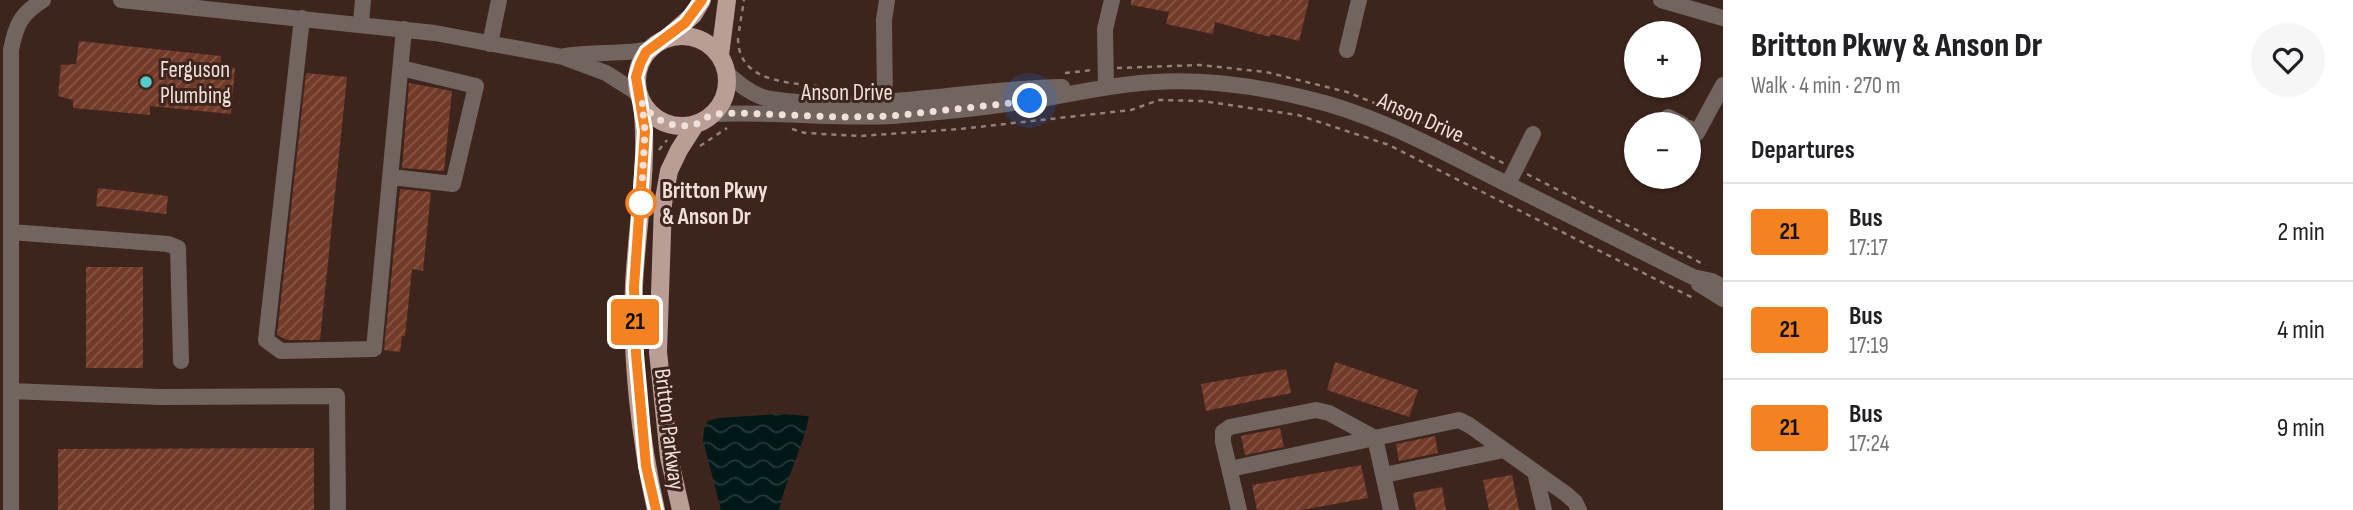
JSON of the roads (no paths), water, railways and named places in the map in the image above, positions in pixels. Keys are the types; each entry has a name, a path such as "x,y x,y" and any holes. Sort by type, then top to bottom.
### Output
{"main road":[{"path":"668,37 683,35 710,44 720,55 727,74 725,96 719,108 695,125 665,123 652,115 641,99 636,77 640,64 650,49 693,15 702,0"},
{"path":"720,55 727,0"},
{"name":"Britton Parkway","path":"641,99 645,131 634,287 636,354 646,466 656,510"},
{"name":"Britton Parkway","path":"681,510 669,457 658,352 663,218 669,171 695,125"}],"street":[{"path":"121,0 255,7 302,18 404,29 563,57 606,73 641,99"},
{"path":"361,24 363,0"},
{"path":"490,44 499,0"},
{"path":"885,103 884,20 887,0"},
{"path":"1106,86 1105,29 1112,0"},
{"path":"1348,50 1359,0"},
{"path":"1661,0 1723,18"},
{"path":"11,510 11,50 16,28 38,1"},
{"path":"302,18 266,340 281,351 374,349 404,29"},
{"path":"563,57 650,49"},
{"path":"391,177 453,184 476,86 401,68"},
{"name":"Anson Drive","path":"727,74 738,85 761,96 840,104 885,103 1029,87 1156,82 1212,83 1277,91 1309,98 1384,125 1693,277 1723,286"},
{"path":"1701,127 1723,85"},
{"name":"Anson Drive","path":"712,114 891,116 1030,101 1106,86"},
{"path":"1508,184 1533,134"},
{"path":"11,232 168,244 178,248 181,361"},
{"name":"Anson Drive","path":"1693,277 1702,288 1723,299"},
{"path":"11,391 160,397 337,396 338,510"},
{"path":"1239,510 1223,432 1235,426 1316,410 1329,413 1375,438 1389,510"},
{"path":"1230,469 1459,420 1566,494 1579,510"},
{"path":"1384,475 1504,450"},
{"path":"1535,472 1544,510"}],"water":[{"path":"779,414 809,416 779,510 721,510 703,440 708,421"}],"place":[{"name":"Ferguson Plumbing","path":"146,82"},
{"name":"Britton Pkwy & Anson Dr","path":"641,203"}]}
